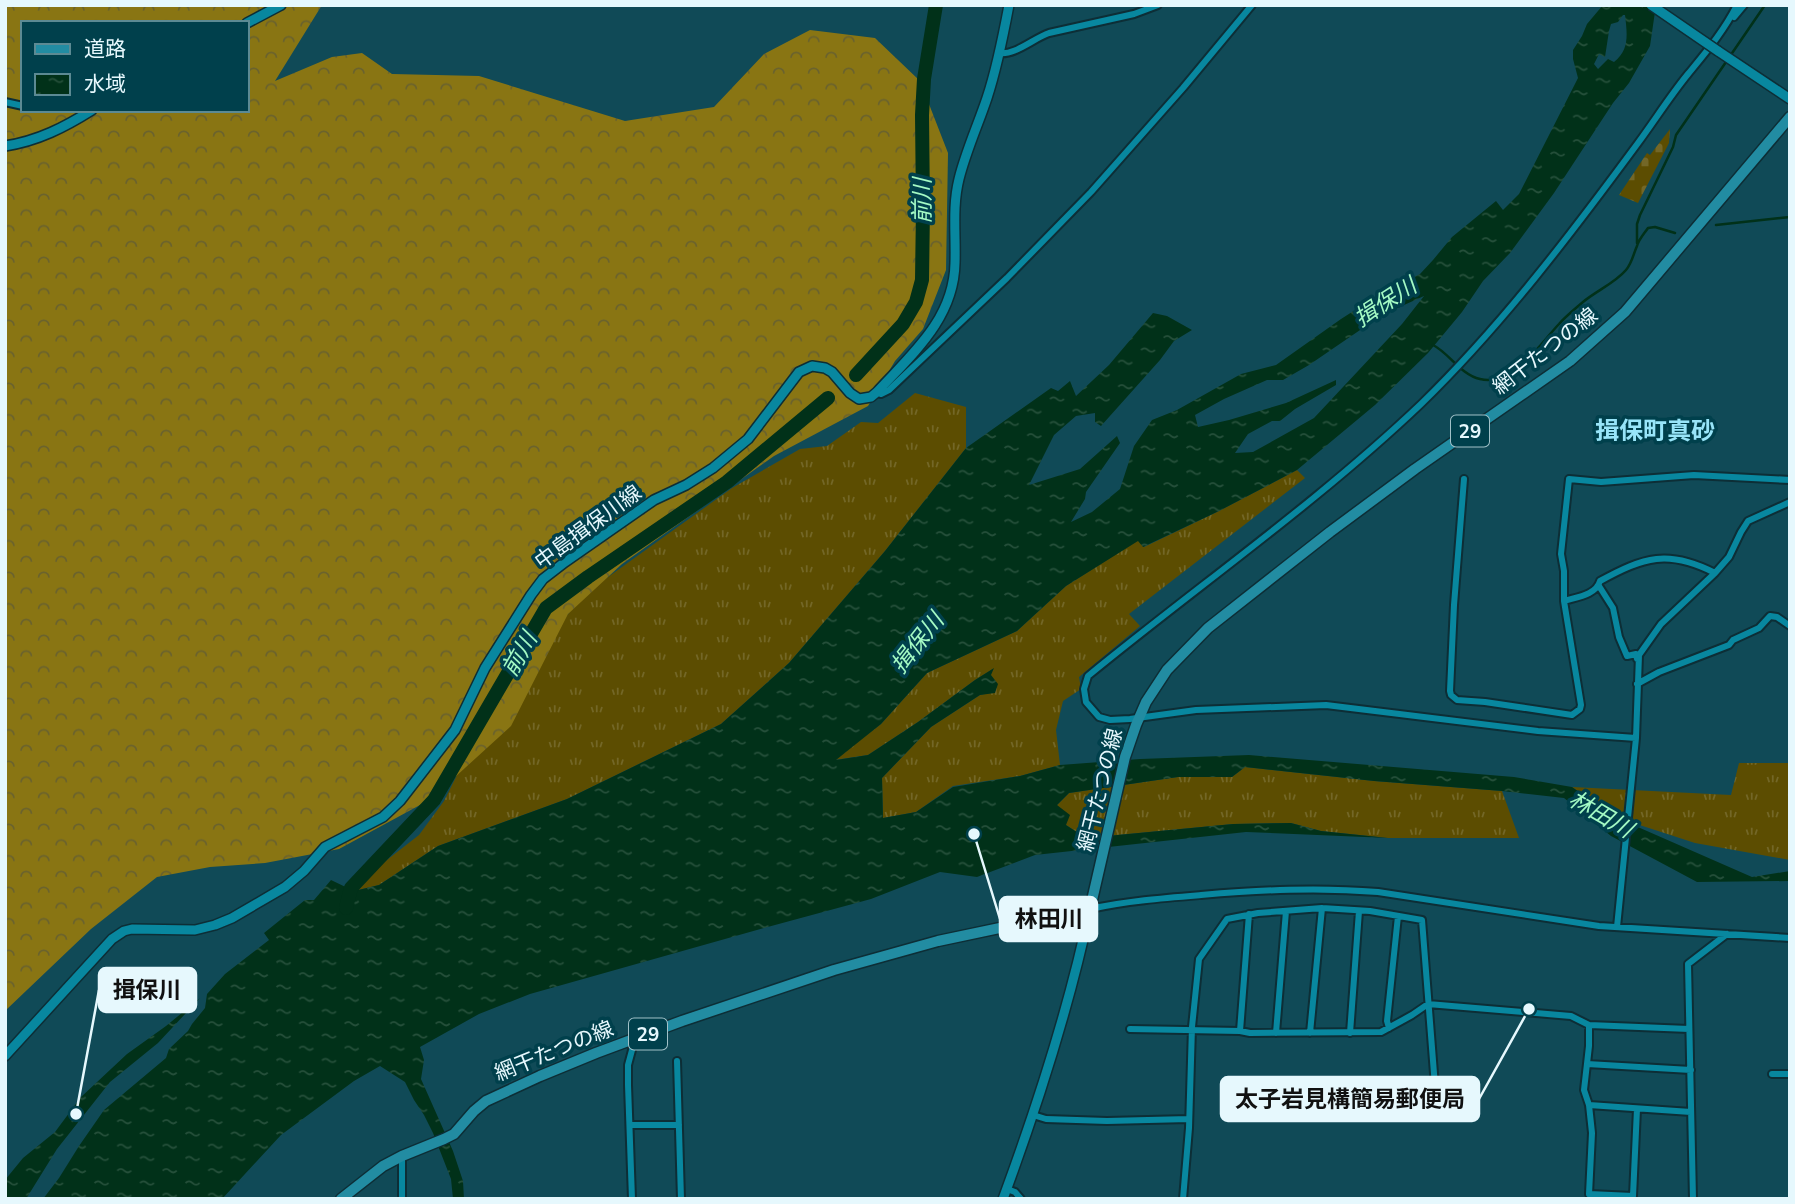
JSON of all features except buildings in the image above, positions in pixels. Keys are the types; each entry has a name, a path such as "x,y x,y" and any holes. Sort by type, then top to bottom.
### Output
{"main road":[{"path":"248,22 281,5"},
{"path":"877,392 930,334 948,300 955,265 954,213 957,187 993,79 1009,5"},
{"path":"1651,5 1790,99"},
{"path":"5,146 61,129 89,112"},
{"name":"網干たつの線","path":"341,1199 383,1166 454,1134 486,1101 585,1057 834,970 938,941 1091,906 1119,782 1138,721 1146,702 1167,670 1208,628 1330,532 1570,360 1625,312 1790,117"},
{"name":"中島揖保川線","path":"5,1056 118,935 132,929 144,928 195,930 232,918 285,887 304,871 325,847 371,823 391,809 408,792 455,730 485,668 543,579 654,499 686,485 713,468 748,439 799,372 811,366 825,368 859,399 871,397 877,392"},
{"path":"1003,1199 1064,1018 1091,906"}],"street":[{"path":"999,53 1011,53 1039,36 1134,14 1158,5"},
{"path":"877,392 881,394 889,390 1049,236 1160,115 1252,5"},
{"path":"1636,738 1538,731 1326,705 1196,710 1138,721 1110,720 1099,717 1086,702 1084,689 1088,676 1323,491 1422,403 1492,328 1591,207 1709,49 1737,5"},
{"path":"1728,22 1744,5"},
{"path":"1464,479 1454,605 1451,695 1457,700 1572,715 1581,705 1564,601 1561,554 1569,479 1601,482 1694,475 1790,480"},
{"path":"1637,683 1639,655 1661,624 1715,573 1728,557 1748,521 1790,502"},
{"path":"1564,601 1589,593 1599,586 1600,581 1626,567 1663,558 1688,561 1715,573"},
{"path":"1599,586 1612,608 1627,656 1636,654 1636,738 1618,928"},
{"path":"1637,683 1729,645 1733,640 1759,628 1770,616 1777,617 1790,626"},
{"path":"1091,906 1279,889 1343,889 1618,928 1790,937"},
{"path":"1310,1033 1322,908"},
{"path":"1183,1199 1199,959 1227,919 1322,908 1422,920 1436,1099"},
{"path":"1276,1033 1286,911"},
{"path":"1350,1033 1359,911"},
{"path":"1240,1031 1248,915"},
{"path":"1389,1028 1387,1021 1398,916"},
{"path":"1693,1199 1688,964 1727,934"},
{"path":"1130,1029 1250,1033 1381,1032 1412,1016 1428,1004 1571,1016 1589,1025 1689,1029"},
{"path":"1589,1025 1584,1090 1589,1105 1592,1133 1589,1194 1633,1196 1637,1109"},
{"path":"632,1199 628,1065 635,1039"},
{"path":"677,1061 681,1199"},
{"path":"1587,1064 1691,1070"},
{"path":"1772,1074 1790,1074"},
{"path":"1589,1105 1691,1112"},
{"path":"1033,1115 1046,1119 1107,1121 1189,1119"},
{"path":"630,1125 679,1125"},
{"path":"402,1156 402,1199"},
{"path":"1007,1189 1015,1192 1021,1199"}],"green space":[{"path":"5,5 322,5 275,81 332,57 362,53 392,74 479,76 625,121 714,107 764,54 810,30 875,38 920,81 948,153 946,270 923,329 895,361 868,406 774,456 622,564 568,614 511,726 431,799 339,849 265,863 210,867 157,877 91,929 6,1010 5,1017"},
{"path":"1670,129 1669,143 1638,203 1619,195 1647,153 1650,155"},
{"path":"915,393 966,407 966,448 885,551 789,663 721,724 567,799 438,846 379,885 354,891 350,884 358,876 383,863 419,835 444,801 469,751 500,700 583,595 732,488 800,449 827,446 861,422 878,423"},
{"path":"1297,470 1305,478 1129,614 1140,626 1079,677 1081,689 1063,701 1056,730 1060,765 1020,776 953,786 916,812 883,818 882,778 931,727 980,695 995,692 990,676 993,669 868,755 834,760 881,724 927,673 1017,631 1066,586 1138,540 1144,547"},
{"path":"1739,763 1790,763 1790,860 1695,843 1615,817 1572,787 1731,795"},
{"path":"1245,767 1502,791 1519,838 1388,838 1321,831 1291,823 1233,824 1086,838 1066,825 1057,805 1069,793 1178,777 1232,777"}],"water":[{"name":"揖保川","path":"1603,5 1656,5 1650,46 1629,83 1554,193 1510,253 1483,281 1462,312 1428,353 1375,405 1297,470 1143,547 1138,541 1066,586 1017,631 927,673 881,724 836,760 868,755 994,668 991,675 998,684 995,693 980,695 931,727 882,778 883,818 916,812 953,787 1020,776 1060,765 1249,755 1514,777 1572,787 1615,817 1752,877 1790,871 1790,881 1697,882 1611,836 1564,798 1245,767 1232,777 1178,777 1069,793 1057,805 1070,815 1066,825 1086,838 1233,824 1291,823 1321,831 1388,838 1246,832 1035,855 977,877 940,872 871,899 530,994 479,1014 420,1047 424,1060 421,1079 453,1151 463,1181 464,1199 453,1199 451,1179 433,1133 405,1082 380,1066 354,1081 281,1135 222,1199 43,1199 104,1110 166,1058 169,1049 188,1031 205,1008 207,994 225,974 269,940 264,933 305,900 314,900 331,880 354,891 379,885 438,846 567,799 721,724 789,663 885,551 966,448 1051,388 1058,391 1070,381 1076,396 1109,365 1153,313 1167,316 1192,330 1174,341 1101,426 1095,422 1095,413 1076,416 1054,435 1029,485 1080,469 1117,436 1120,443 1086,492 1085,499 1071,522 1092,512 1120,489 1134,446 1152,420 1177,410 1241,374 1276,365 1377,296 1420,274 1452,237 1496,201 1503,210 1519,194 1578,78 1573,50 1587,24","holes":["1623,15 1627,35 1623,52 1614,62 1608,59 1598,69 1594,64 1599,54 1605,57 1611,24 1618,22","1424,296 1402,324 1314,418 1253,452 1235,453 1248,434 1272,421 1280,421 1336,385 1336,380 1286,403 1198,427 1195,415 1267,380 1283,380 1382,315"]},
{"path":"200,998 158,1043 110,1082 57,1149 26,1199 5,1199 5,1180 23,1158 55,1132 81,1097 127,1054"}],"waterway":[{"name":"前川","path":"856,375 903,324 916,302 922,280 922,115 924,79 936,5"},
{"path":"1637,243 1640,215 1673,147 1676,135 1765,5"},
{"path":"1716,225 1790,217"},
{"path":"1433,345 1473,377 1492,380 1504,377 1525,362 1574,310 1622,275 1630,265 1639,241 1648,228 1655,227 1675,233"},
{"name":"前川","path":"346,908 351,888 434,800 546,608 727,482 828,398"}],"place":[{"name":"林田川","path":"974,834"},
{"name":"太子岩見構簡易郵便局","path":"1529,1009"},
{"name":"揖保川","path":"76,1114"}],"district":[{"name":"揖保町真砂","path":"1655,431"}]}
